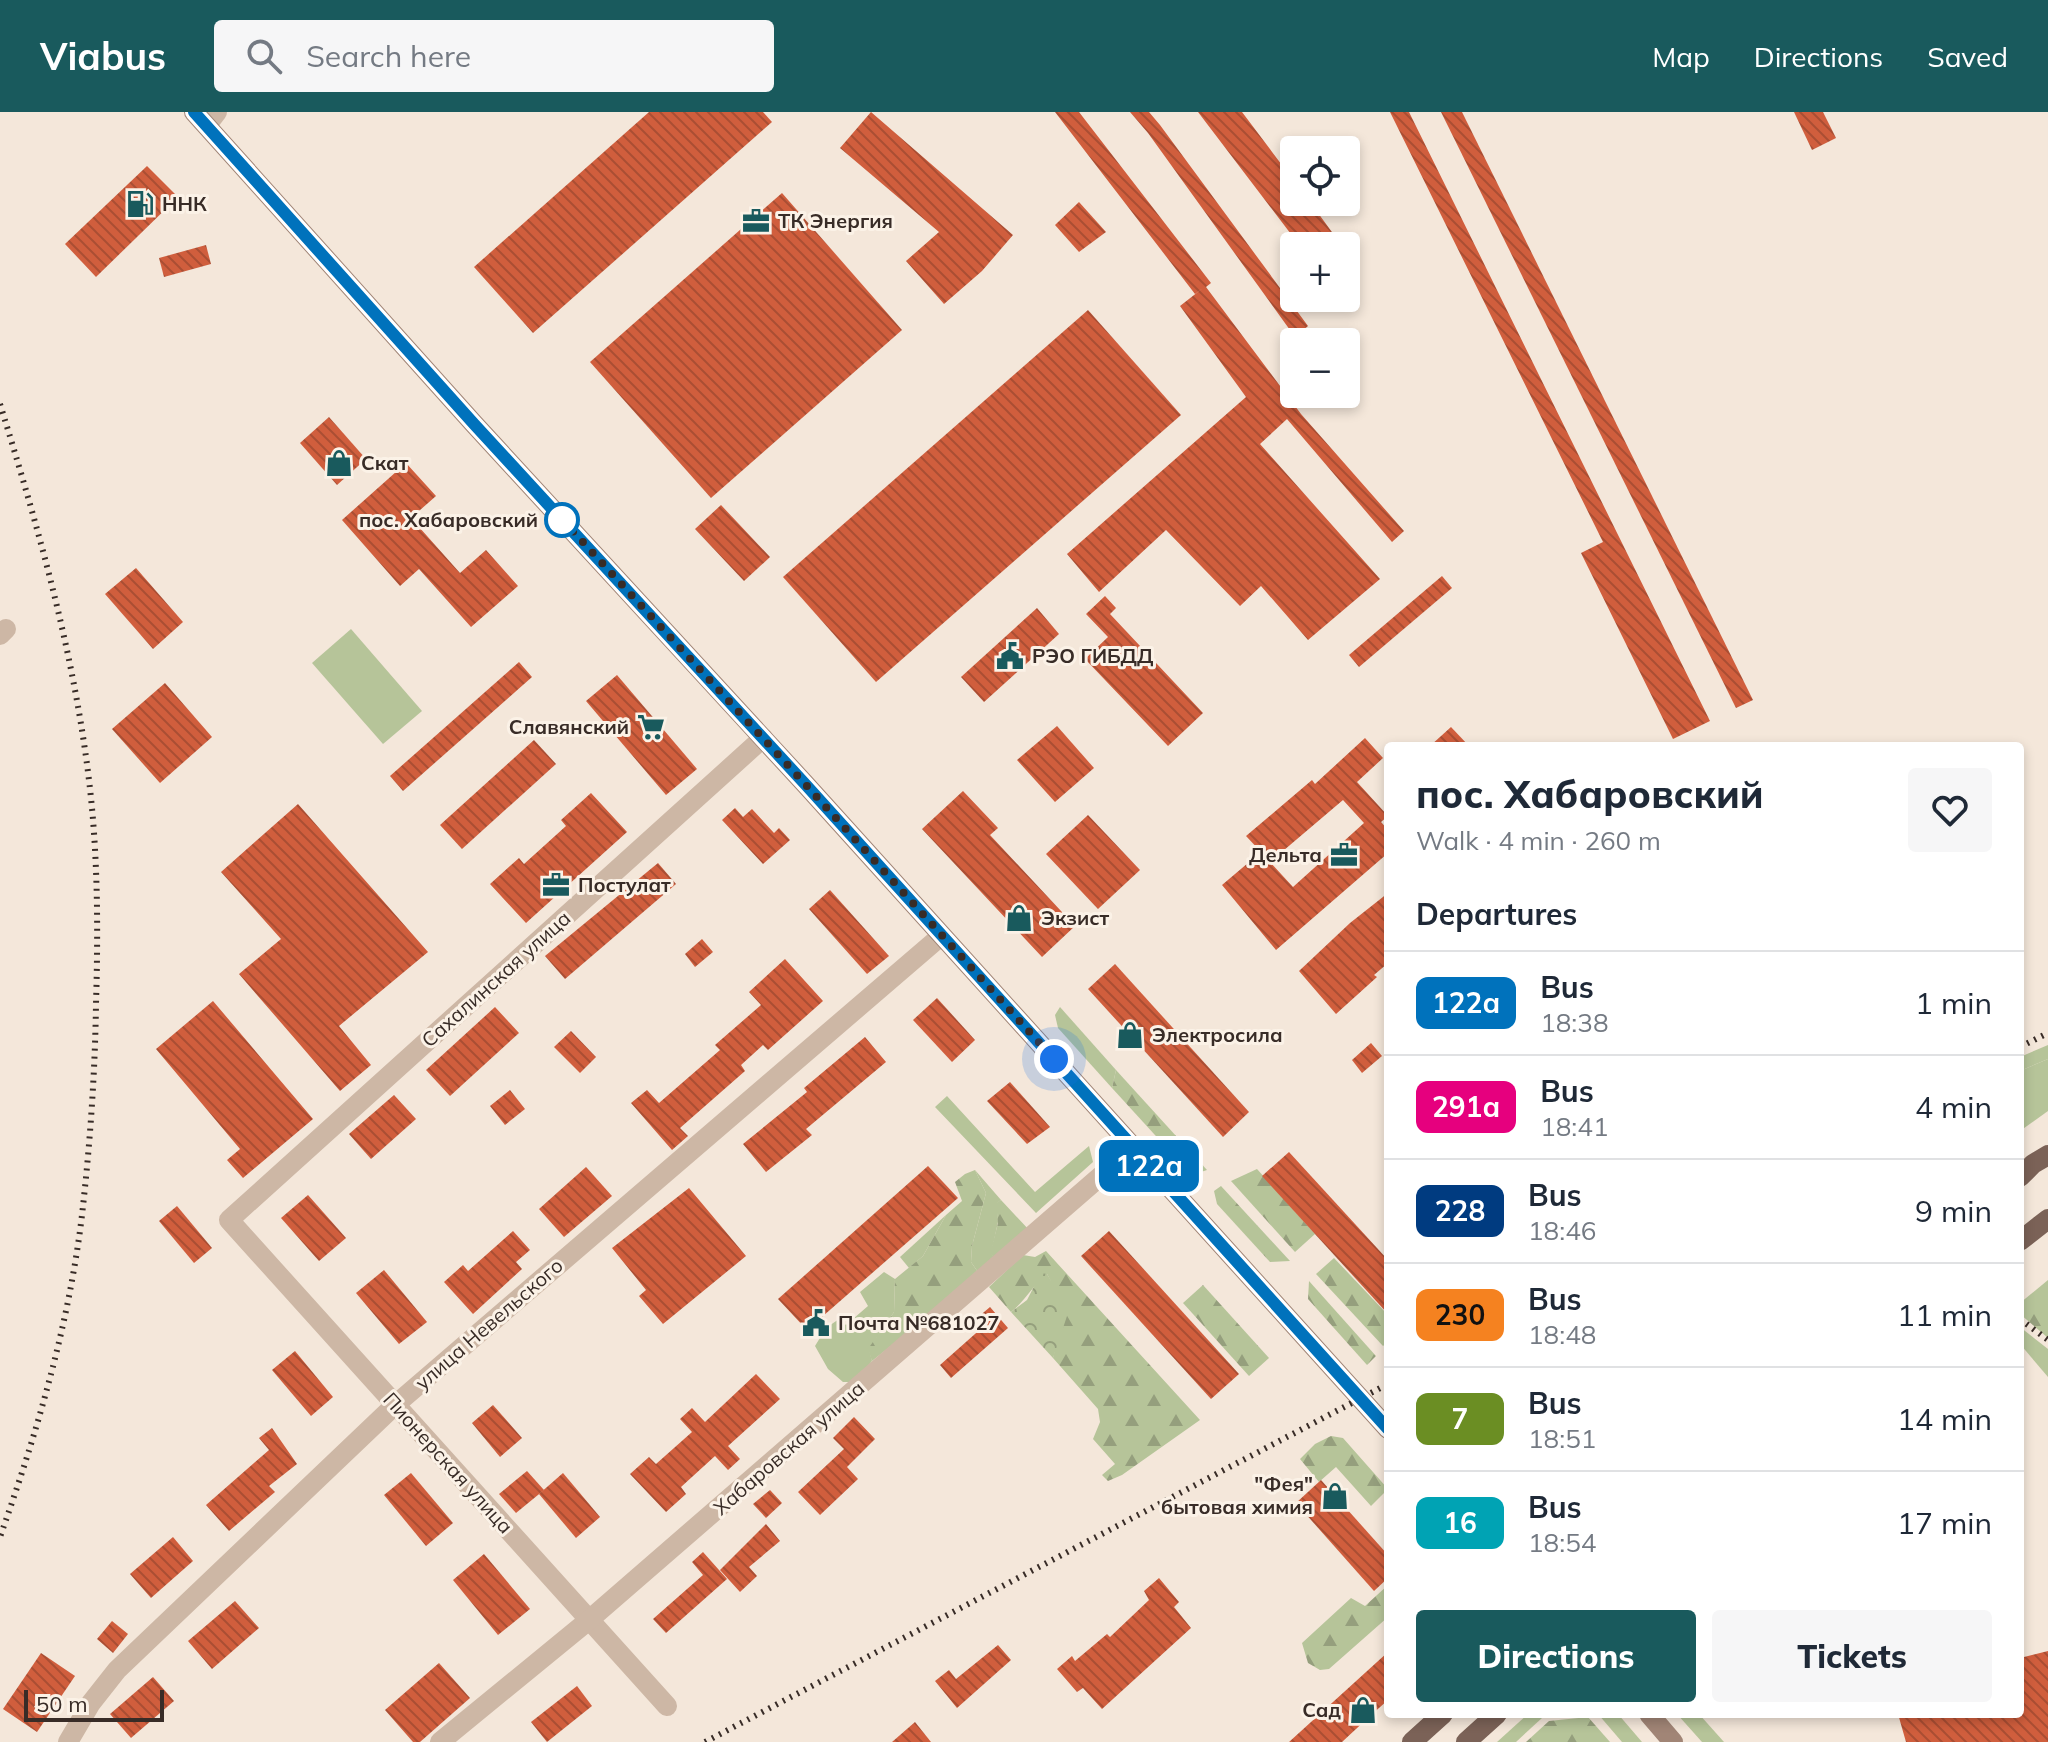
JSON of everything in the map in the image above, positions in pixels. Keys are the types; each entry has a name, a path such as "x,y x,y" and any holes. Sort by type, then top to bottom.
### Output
{"main road":[{"path":"206,116 474,424 763,738 1384,1425"},
{"path":"2024,1173 2048,1155"},
{"path":"2024,1238 2048,1219"},
{"path":"1412,1742 1439,1718"},
{"path":"1466,1742 1493,1718"},
{"path":"1652,1718 1673,1742"}],"street":[{"name":"Сахалинская улица","path":"229,1220 763,738"},
{"name":"улица Невельского","path":"68,1742 91,1703 117,1670 395,1405 941,936"},
{"name":"Хабаровская улица","path":"440,1742 589,1620 1133,1148"},
{"name":"Пионерская улица","path":"229,1220 667,1706"}],"green space":[{"path":"351,629 422,711 383,744 312,663"},
{"path":"1060,1007 1116,1070 1112,1088 1058,1028 1055,1015"},
{"path":"2048,1045 2048,1059 2024,1069 2024,1055"},
{"path":"2048,1059 2048,1111 2024,1128 2024,1069"},
{"path":"1116,1070 1207,1170 1195,1174 1186,1169 1112,1088"},
{"path":"947,1096 1035,1192 1089,1146 1093,1162 1036,1213 935,1107"},
{"path":"1257,1169 1315,1234 1295,1252 1231,1181"},
{"path":"975,1170 1001,1200 997,1203 998,1222 991,1254 997,1259 980,1275 971,1262 972,1246 986,1193"},
{"path":"975,1170 986,1193 972,1246 971,1262 980,1275 872,1361 868,1349 894,1312 895,1279 923,1256 946,1215 962,1201 955,1182"},
{"path":"1221,1186 1290,1261 1270,1262 1217,1204 1214,1191"},
{"path":"1001,1200 1030,1231 997,1259 990,1254 998,1223 996,1203"},
{"path":"946,1215 923,1256 909,1268 900,1257"},
{"path":"1046,1251 1200,1420 1122,1475 1108,1481 1102,1475 1115,1464 1093,1439 1100,1422 1098,1409 1053,1358 1059,1315 1056,1295 1047,1274 1011,1312 989,1287 1023,1255 1035,1257"},
{"path":"1334,1258 1384,1311 1384,1345 1383,1346 1316,1274"},
{"path":"884,1272 895,1279 894,1312 869,1349 872,1361 855,1382 843,1382 828,1369 815,1346 826,1328 839,1319 846,1325 868,1306 860,1292"},
{"path":"1041,1273 1047,1274 1069,1310 1053,1358 1011,1312 1027,1300"},
{"path":"2048,1280 2048,1338 2024,1317 2024,1300"},
{"path":"1309,1281 1376,1356 1367,1365 1308,1299"},
{"path":"1203,1285 1269,1358 1249,1376 1183,1303"},
{"path":"2024,1330 2048,1349 2048,1377 2024,1349"},
{"path":"1331,1436 1343,1438 1384,1484 1384,1493 1371,1506 1336,1467 1319,1482 1300,1459 1315,1444"},
{"path":"1384,1589 1384,1621 1329,1669 1320,1670 1308,1663 1302,1643 1351,1598 1365,1606"},
{"path":"1524,1718 1542,1718 1516,1742 1497,1742"},
{"path":"1589,1718 1610,1742 1526,1742 1549,1721"},
{"path":"1601,1718 1621,1718 1642,1742 1622,1742"},
{"path":"1681,1718 1703,1718 1724,1742 1702,1742"}],"building":[{"path":"649,112 763,112 772,122 533,333 474,267"},
{"path":"871,112 1013,235 982,271 944,304 906,261 939,232 840,148"},
{"path":"1055,112 1079,112 1211,283 1206,287 1280,386 1280,408 1297,408 1404,531 1392,542 1287,419 1260,444 1380,579 1308,640 1261,586 1240,606 1166,530 1099,592 1067,554 1246,397 1180,306 1203,288 1195,294"},
{"path":"1130,112 1149,112 1160,125 1280,288 1280,312 1298,312 1308,326 1306,328 1289,328"},
{"path":"1198,112 1242,112 1280,162 1280,216 1320,216 1332,232 1289,232"},
{"path":"1390,112 1409,112 1710,721 1673,739 1581,553 1603,542"},
{"path":"1441,112 1462,112 1753,700 1736,708"},
{"path":"1794,112 1823,112 1836,138 1812,150"},
{"path":"147,166 178,197 96,277 65,244"},
{"path":"782,193 902,330 711,498 590,362"},
{"path":"1079,202 1106,232 1079,252 1055,225"},
{"path":"206,245 211,264 164,277 159,258"},
{"path":"1088,310 1181,415 876,682 783,577"},
{"path":"329,417 366,459 337,485 300,443"},
{"path":"406,463 436,496 411,518 460,573 486,550 518,586 471,627 419,569 400,586 342,520"},
{"path":"721,505 770,557 744,581 695,529"},
{"path":"136,568 183,622 153,649 105,594"},
{"path":"1442,576 1452,588 1359,667 1349,655"},
{"path":"1105,596 1116,608 1110,614 1203,713 1168,746 1085,659 1108,637 1086,614"},
{"name":"РЭО ГИБДД","path":"1037,608 1059,634 984,702 961,677"},
{"path":"519,662 532,677 403,791 390,776"},
{"path":"617,675 697,769 666,795 586,701"},
{"path":"165,683 212,737 160,783 112,729"},
{"path":"1057,726 1094,768 1055,802 1017,760"},
{"path":"1451,727 1465,742 1434,742"},
{"path":"1365,738 1383,758 1357,782 1384,812 1381,822 1384,825 1384,856 1276,950 1222,885 1261,852 1246,836 1312,780 1315,784","holes":["1343,800 1364,823 1293,887 1270,862"]},
{"path":"534,740 556,764 462,849 440,825"},
{"path":"963,791 998,828 990,835 1075,926 1042,957 922,829"},
{"path":"591,793 627,832 526,923 490,884 519,858 524,864 566,826 561,820"},
{"path":"298,804 428,952 339,1026 371,1065 340,1091 239,974 281,939 221,872"},
{"path":"735,808 743,817 752,809 774,833 779,828 790,840 763,864 722,820"},
{"path":"1088,815 1140,870 1098,909 1046,854"},
{"path":"658,863 676,884 565,979 545,956"},
{"path":"830,890 889,956 867,974 809,909"},
{"path":"1384,896 1384,966 1374,975 1377,977 1336,1014 1299,971"},
{"path":"702,939 713,952 695,967 685,954"},
{"path":"785,959 823,1001 768,1050 763,1045 741,1065 745,1071 680,1128 688,1136 672,1150 631,1103 647,1090 659,1103 720,1050 715,1045 761,1005 749,992"},
{"path":"1115,964 1249,1112 1223,1137 1088,989"},
{"path":"937,998 975,1040 952,1062 913,1020"},
{"path":"213,1001 313,1119 243,1178 227,1160 240,1149 156,1049"},
{"path":"495,1007 519,1033 450,1096 426,1070"},
{"path":"571,1031 596,1057 580,1073 554,1047"},
{"path":"865,1037 886,1062 806,1129 812,1135 766,1172 743,1144 807,1092 804,1088"},
{"path":"1371,1043 1382,1056 1362,1073 1352,1060"},
{"path":"1010,1082 1050,1127 1027,1144 987,1101"},
{"path":"510,1090 525,1109 505,1125 490,1106"},
{"path":"394,1095 416,1119 371,1159 349,1134"},
{"path":"1289,1152 1384,1256 1384,1310 1262,1176"},
{"path":"928,1166 958,1198 807,1330 778,1299"},
{"path":"586,1167 612,1196 564,1237 539,1209"},
{"path":"689,1188 746,1256 663,1324 639,1296 646,1290 612,1248"},
{"path":"308,1195 346,1238 319,1261 281,1218"},
{"path":"177,1206 212,1248 194,1263 159,1221"},
{"path":"513,1231 530,1250 516,1262 522,1269 473,1314 444,1282 463,1265 468,1271"},
{"path":"1109,1231 1239,1374 1211,1399 1081,1256"},
{"path":"384,1270 427,1322 399,1344 356,1293"},
{"path":"990,1307 1008,1328 951,1378 940,1365 984,1326 977,1318"},
{"path":"295,1351 333,1397 311,1416 272,1370"},
{"path":"756,1374 780,1399 728,1446 740,1459 728,1470 715,1456 681,1487 686,1494 666,1512 630,1474 649,1457 656,1464 692,1432 680,1419 692,1408 705,1422"},
{"path":"493,1405 522,1438 500,1457 472,1423"},
{"path":"854,1417 875,1439 847,1467 858,1479 820,1515 798,1492 844,1449 833,1438"},
{"path":"272,1428 297,1464 269,1486 275,1492 229,1531 206,1505 269,1450 259,1438"},
{"path":"527,1471 544,1490 516,1513 499,1494"},
{"path":"411,1473 453,1523 426,1546 384,1495"},
{"path":"563,1473 600,1517 576,1538 539,1494"},
{"path":"1321,1480 1384,1551 1384,1582 1374,1591 1296,1503"},
{"path":"770,1490 782,1503 766,1518 753,1504"},
{"path":"766,1524 780,1541 749,1567 757,1576 740,1592 720,1570"},
{"path":"173,1537 193,1561 151,1598 130,1574"},
{"path":"703,1552 727,1579 666,1633 653,1619 703,1575 692,1562"},
{"path":"484,1554 530,1609 498,1635 453,1580"},
{"path":"1159,1578 1179,1602 1174,1607 1191,1628 1102,1709 1083,1688 1077,1692 1057,1669 1072,1656 1075,1661 1107,1634 1110,1637 1149,1600 1144,1591"},
{"path":"235,1601 259,1628 212,1669 188,1641"},
{"path":"112,1621 128,1634 113,1653 97,1639"},
{"path":"998,1645 1011,1660 957,1708 935,1681 949,1670 956,1679"},
{"path":"2048,1651 2048,1742 1906,1742 1899,1718 2024,1718 2024,1657"},
{"path":"41,1653 75,1676 37,1732 3,1709"},
{"path":"1384,1656 1384,1704 1342,1742 1289,1742"},
{"path":"439,1663 470,1698 420,1742 413,1742 385,1710"},
{"path":"153,1677 174,1701 131,1738 110,1714"},
{"path":"577,1686 592,1706 547,1742 531,1722"},
{"path":"915,1722 931,1742 892,1742"}],"railway":[{"path":"0,404 43,550 67,648 91,798 97,927 92,1110 76,1256 50,1378 0,1537"},
{"path":"2024,1045 2048,1033"},
{"path":"2024,1322 2048,1340"},
{"path":"705,1742 1384,1386"}],"bus line":[{"name":"122а","path":"194,112 1384,1425"}],"place":[{"name":"ННК","path":"140,204"},
{"name":"ТК Энергия","path":"756,221"},
{"name":"Скат","path":"339,463"},
{"name":"пос. Хабаровский","path":"562,520"},
{"name":"РЭО ГИБДД","path":"1010,656"},
{"name":"Славянский","path":"651,727"},
{"name":"Дельта","path":"1344,855"},
{"name":"Постулат","path":"556,885"},
{"name":"Экзист","path":"1019,918"},
{"name":"Электросила","path":"1130,1035"},
{"name":"Почта №681027","path":"816,1323"},
{"name":"\"Фея\" бытовая химия","path":"1335,1496"},
{"name":"Сад","path":"1363,1710"}],"route":[{"path":"562,520 558,515 1054,1059"}]}
